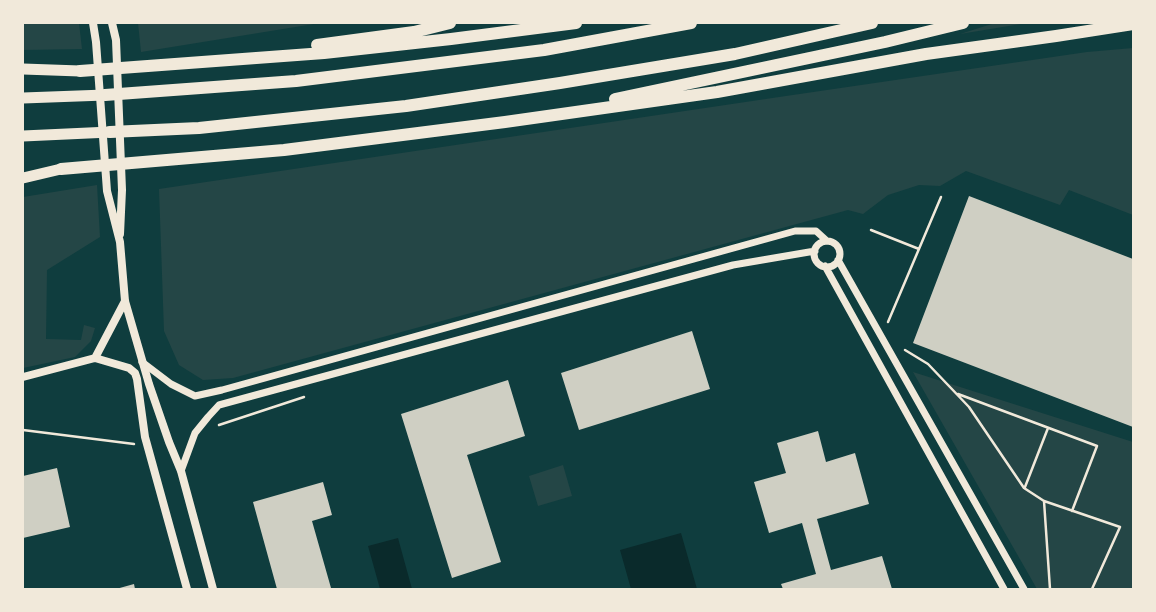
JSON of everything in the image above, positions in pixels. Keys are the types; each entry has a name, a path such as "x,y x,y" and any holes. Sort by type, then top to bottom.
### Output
{"highway":[{"path":"23,68 80,71 242,56 414,32 450,23"},
{"path":"23,72 80,71 324,52 451,39 576,23"},
{"path":"23,98 105,95 296,81 544,50 691,23"},
{"path":"23,136 199,128 414,105 735,54 872,23"},
{"path":"504,122 885,42 963,23"},
{"path":"23,170 61,169 284,150 504,122 717,92 926,54 1133,24"},
{"path":"23,178 61,169"}],"main road":[{"path":"93,23 96,42 107,191 120,242"},
{"path":"112,23 116,40 122,190 120,242 124,301 142,362 169,442 181,472 213,589"},
{"path":"95,358 124,301"},
{"path":"23,376 95,358 129,368 134,373 137,379 146,440 188,589"}],"street":[{"path":"142,362 171,384 195,396 222,390 795,231 816,232 827,241 838,247 840,251 838,260 833,265 824,266"},
{"path":"827,241 816,247 814,255 818,262 824,266 1004,589"},
{"path":"181,472 195,433 219,405 733,265 814,251"},
{"path":"838,260 1024,589"}],"path":[{"path":"941,197 882,336 928,364 969,406 1024,488 1044,501 1120,527 1092,589"},
{"path":"871,230 919,249"},
{"path":"956,393 1097,446 1072,510"},
{"path":"195,433 310,395"},
{"path":"1024,488 1048,428"},
{"path":"23,430 138,444 146,440"},
{"path":"1044,501 1050,589"}],"shaded area":[{"path":"23,23 79,23 82,49 23,50"},
{"path":"138,23 320,23 141,52"},
{"path":"995,23 1027,23 960,34"},
{"path":"1133,48 1133,215 1069,190 1060,205 966,171 940,186 919,185 888,195 863,214 848,210 233,378 203,380 179,365 164,331 159,189 1087,52"},
{"path":"97,185 100,237 47,270 46,339 81,340 84,325 95,328 91,341 75,357 23,368 23,197"},
{"path":"913,372 1133,442 1133,589 1037,589"},
{"path":"563,465 572,496 538,506 529,476"},
{"path":"681,533 697,589 631,589 620,550"},
{"path":"398,538 412,589 380,589 368,546"}],"building":[{"path":"969,196 1133,259 1133,427 913,343"},
{"path":"692,331 710,389 579,430 561,373"},
{"path":"508,380 525,436 467,455 501,562 452,578 401,414"},
{"path":"818,431 826,462 855,453 869,504 817,519 831,570 882,556 892,589 783,589 781,584 816,574 802,523 769,533 754,482 786,473 777,443"},
{"path":"57,468 70,527 23,538 23,476"},
{"path":"323,482 332,515 312,521 331,588 277,589 253,502"},
{"path":"134,584 135,589 116,589"}]}
